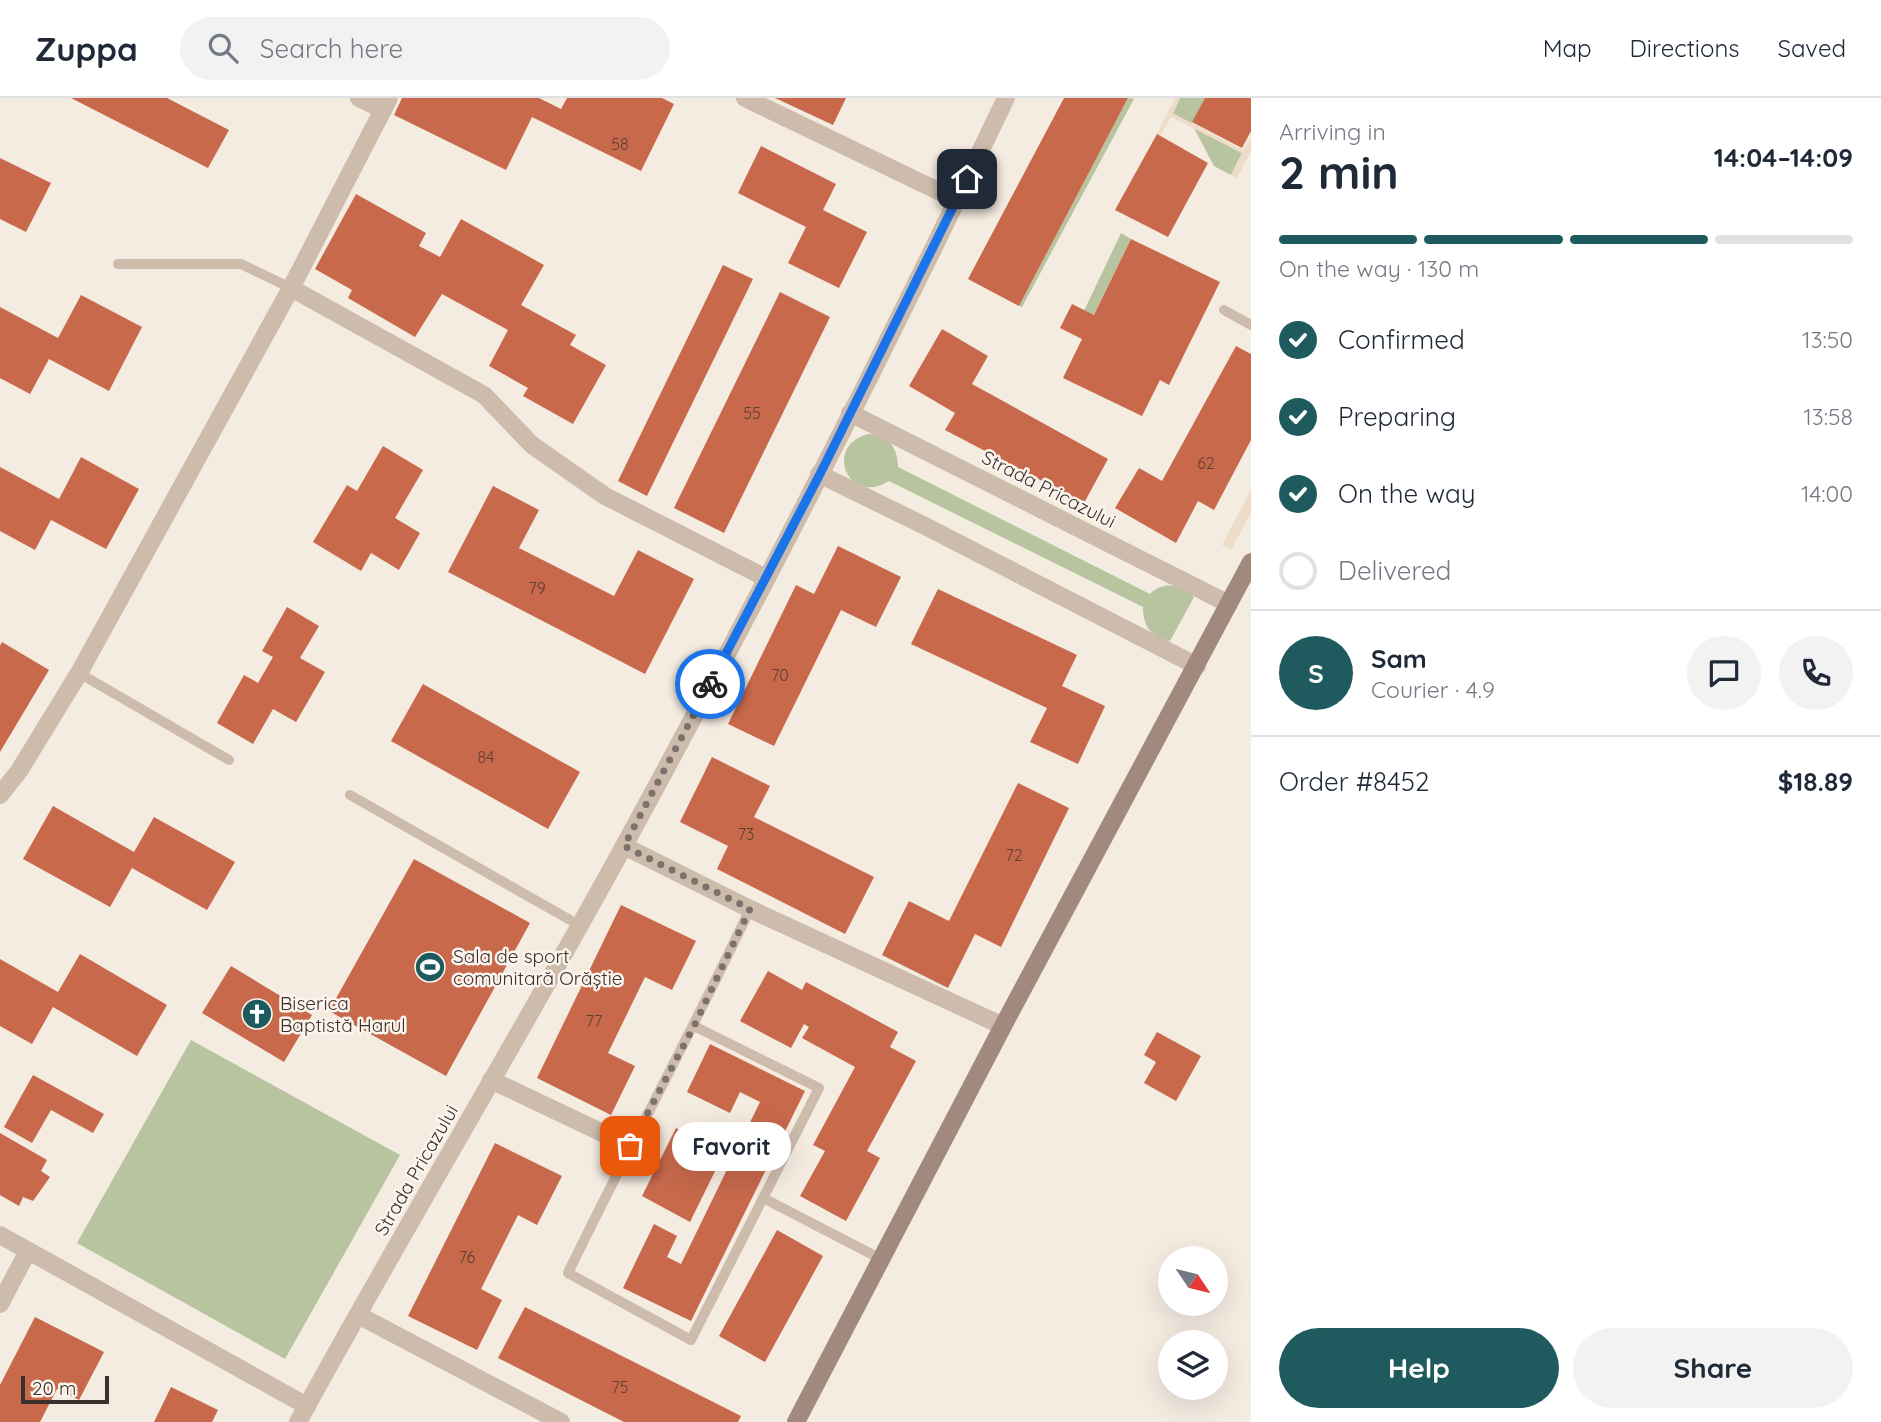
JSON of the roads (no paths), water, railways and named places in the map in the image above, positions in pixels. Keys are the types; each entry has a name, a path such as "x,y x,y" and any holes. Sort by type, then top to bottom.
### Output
{"street":[{"path":"0,795 19,771 79,673 291,288 386,104 359,98"},
{"path":"745,98 957,200"},
{"name":"Strada Pricazului","path":"302,1414 624,846 820,474 1006,98"},
{"path":"291,288 484,396 532,445 605,496 766,578"},
{"name":"Strada Pricazului","path":"850,413 1229,604"},
{"path":"820,474 1197,666"},
{"path":"796,1422 1003,1026 1251,562"},
{"path":"624,846 750,909 1003,1026"},
{"path":"491,1080 630,1146"},
{"path":"0,1235 302,1414"},
{"path":"0,1304 28,1251"},
{"path":"358,1315 561,1422"}],"lane":[{"path":"118,264 241,264 291,288"},
{"path":"1224,310 1251,325"},
{"path":"79,673 229,760"},
{"path":"349,795 579,925"},
{"path":"694,1026 819,1088 691,1340 568,1273 630,1146 694,1026 750,909"},
{"path":"762,1198 881,1259"}],"place":[{"name":"Sala de sport comunitară Orăștie","path":"430,967"},
{"name":"Biserica Baptistă Harul","path":"257,1014"},
{"name":"Favorit","path":"630,1146"}]}
